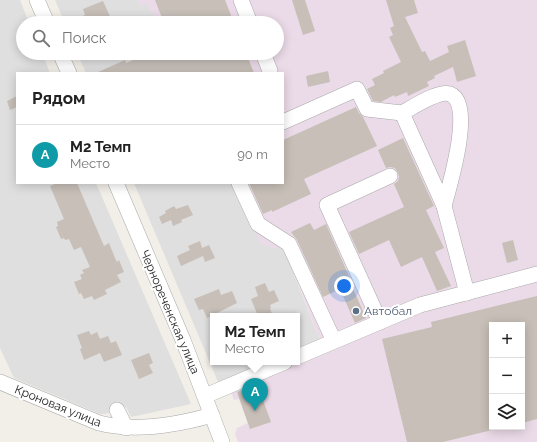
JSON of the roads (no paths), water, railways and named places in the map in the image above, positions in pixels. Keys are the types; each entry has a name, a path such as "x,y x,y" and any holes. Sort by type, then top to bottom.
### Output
{"street":[{"path":"37,0 44,16"},
{"path":"241,0 247,16"},
{"path":"63,60 69,72"},
{"path":"266,60 270,71"},
{"path":"284,122 357,89 367,109 402,113 438,95 450,94 459,103 461,109 461,122 456,156 444,206"},
{"path":"402,113 444,206 467,293"},
{"path":"380,322 327,205 390,176"},
{"name":"Чернореченская улица","path":"116,184 183,340 222,442"},
{"path":"239,184 258,224 289,244 334,341"},
{"path":"300,356 420,305 537,274"},
{"path":"205,396 278,365"},
{"name":"Кроновая улица","path":"0,382 100,424 112,426 190,422 212,415"},
{"path":"117,410 133,424"}],"place":[{"name":"Автобал","path":"356,311"},
{"name":"М2 Темп","path":"255,411"}]}
